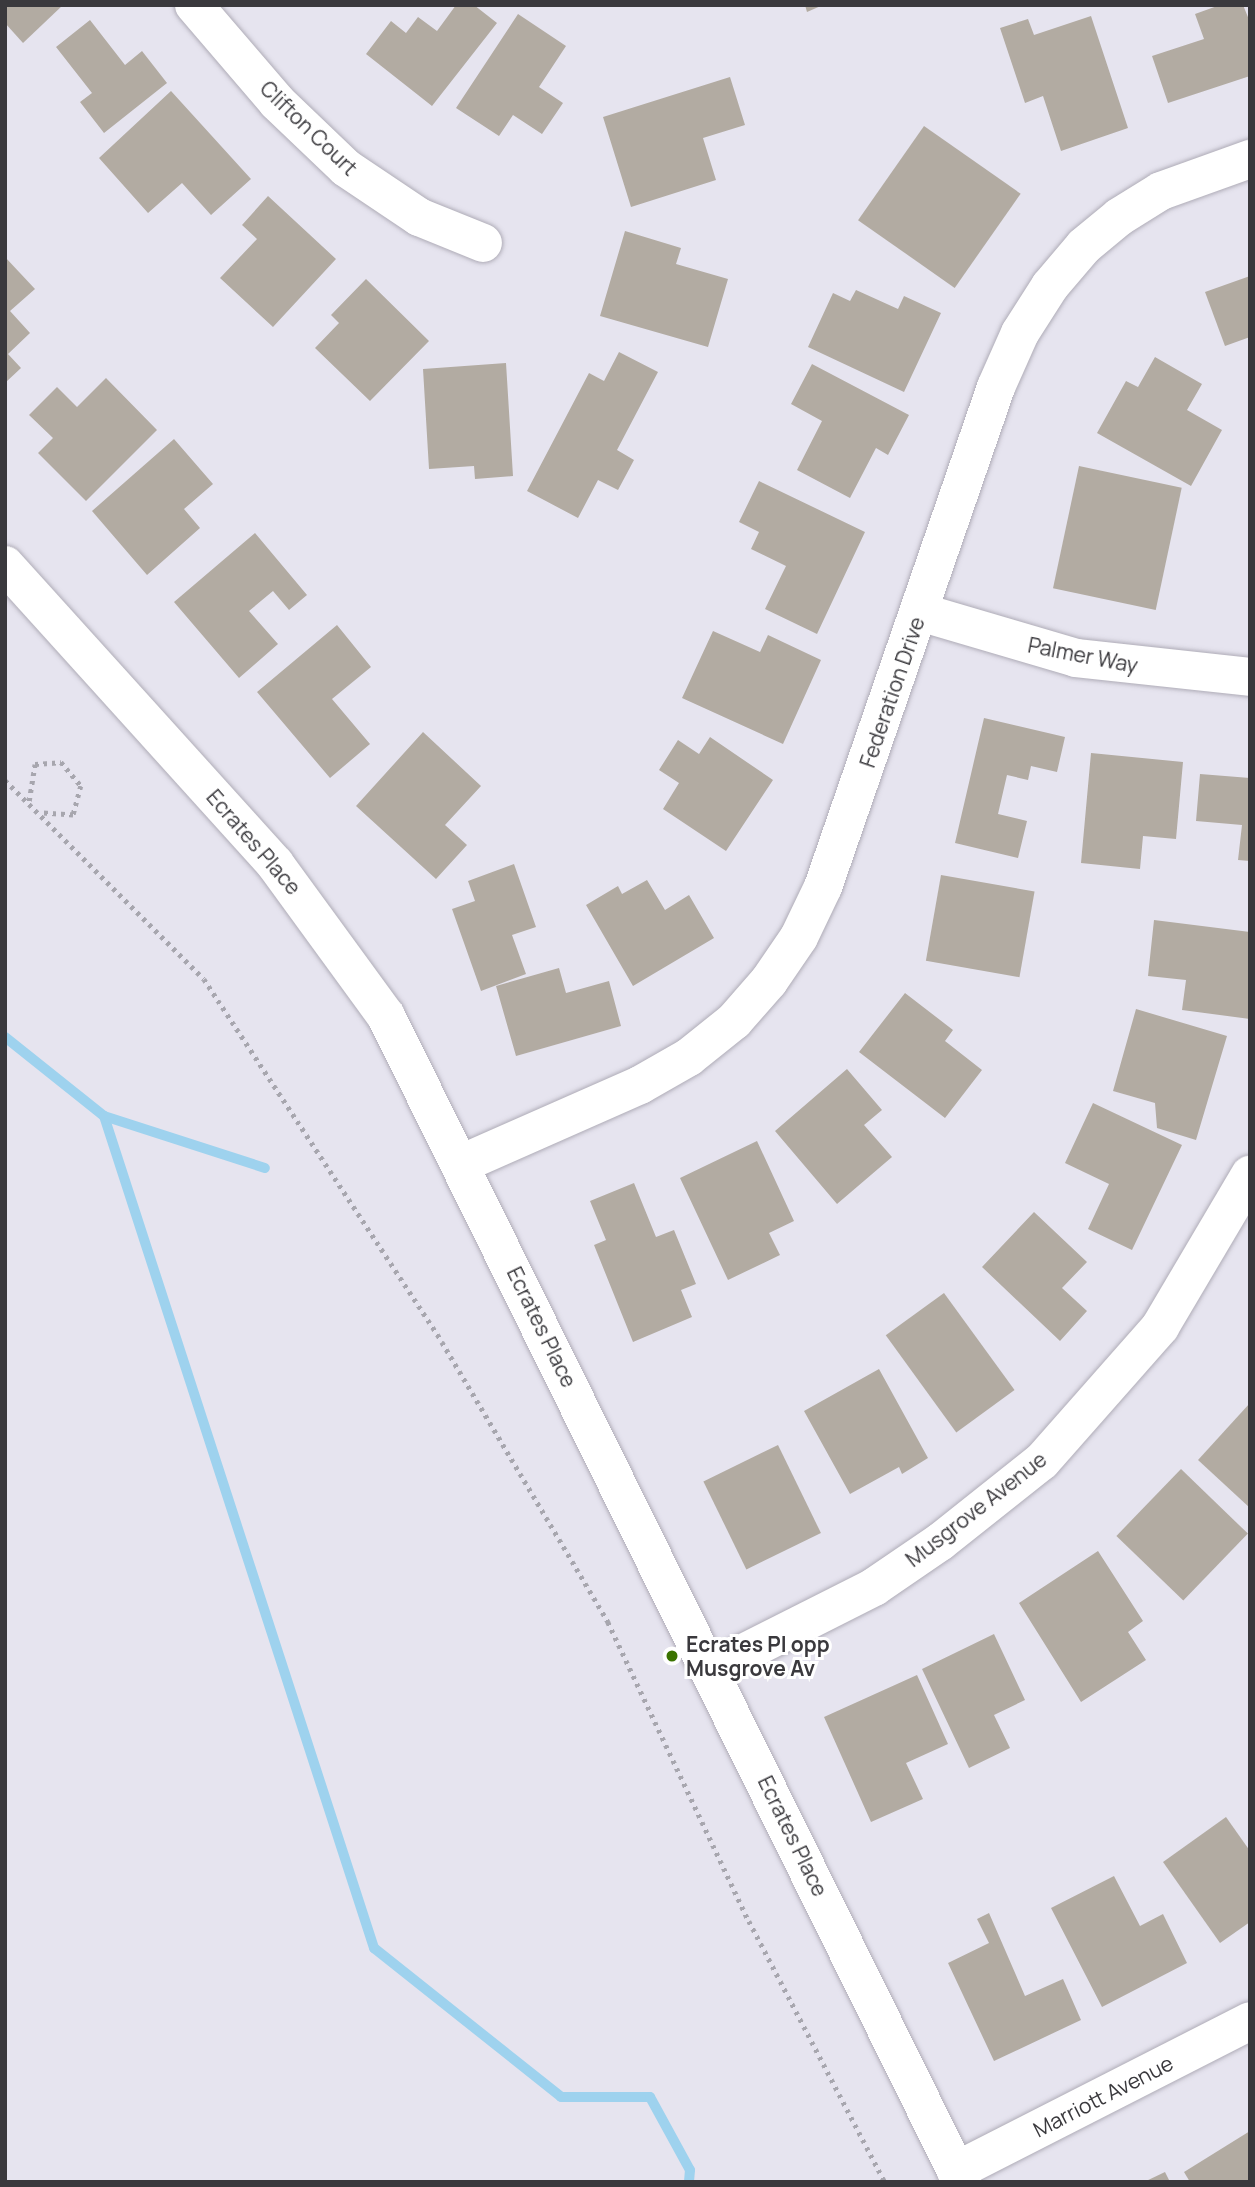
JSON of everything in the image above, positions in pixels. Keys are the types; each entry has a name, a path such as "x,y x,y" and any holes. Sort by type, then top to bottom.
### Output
{"street":[{"name":"Clifton Court","path":"194,5 277,102 346,168 419,217 483,243"},
{"name":"Federation Drive","path":"461,1164 640,1084 689,1057 734,1021 769,981 799,937 822,887 920,612 996,387 1020,333 1050,286 1084,246 1119,217 1161,191 1250,159"},
{"name":"Ecrates Place","path":"5,565 275,864 323,924 386,1016 712,1669 959,2176"},
{"name":"Palmer Way","path":"920,612 1076,658 1250,677"},
{"name":"Musgrove Avenue","path":"712,1669 874,1587 940,1542 1042,1461 1160,1328 1250,1175"},
{"name":"Marriott Avenue","path":"959,2176 1250,2021"}],"path":[{"path":"29,801 35,764 61,762 81,786 73,815 42,813"},
{"path":"5,780 42,813 204,979 442,1342 608,1622 749,1921 885,2182"}],"building":[{"path":"5,5 63,5 23,43 5,23"},
{"path":"456,5 474,5 497,23 432,106 366,54 391,21 406,33 418,17 437,31"},
{"path":"805,5 823,5 807,12"},
{"path":"1220,5 1243,5 1250,22 1250,76 1168,103 1152,56 1204,39 1195,14"},
{"path":"518,14 566,46 539,87 563,103 542,134 513,115 499,136 456,108"},
{"path":"1091,16 1128,128 1061,151 1043,96 1025,103 1000,28 1028,19 1034,35"},
{"path":"90,20 125,65 142,51 167,83 104,133 80,102 92,93 56,47"},
{"path":"730,77 745,125 703,138 716,180 631,207 603,117"},
{"path":"171,91 251,179 211,215 182,183 148,213 99,158"},
{"path":"924,126 1021,194 955,288 858,220"},
{"path":"268,196 336,259 273,327 220,278 257,239 242,225"},
{"path":"625,231 681,248 676,264 728,279 708,347 600,316"},
{"path":"5,257 35,289 10,311 30,333 8,354 21,368 5,383"},
{"path":"1250,276 1250,337 1225,346 1205,292"},
{"path":"366,279 429,341 370,401 315,348 339,323 331,315"},
{"path":"856,290 898,309 904,296 941,313 904,392 808,347 833,293 850,301"},
{"path":"619,352 658,372 617,450 634,460 618,490 598,480 578,518 527,491 589,373 604,381"},
{"path":"1155,357 1202,384 1187,410 1222,430 1191,486 1097,433 1126,381 1138,387"},
{"path":"506,363 513,476 475,479 474,466 429,469 423,369"},
{"path":"812,364 909,415 888,455 876,448 850,498 797,470 822,421 791,404"},
{"path":"106,378 157,430 86,501 38,453 53,438 29,415 57,387 77,407"},
{"path":"174,439 213,484 184,509 200,528 147,575 92,511"},
{"path":"1079,466 1182,488 1156,610 1053,588"},
{"path":"759,481 865,532 817,634 765,609 786,566 751,549 759,532 739,522"},
{"path":"255,533 307,595 289,610 273,591 249,611 278,644 239,678 174,602"},
{"path":"337,625 371,667 332,699 370,744 330,778 257,692"},
{"path":"713,631 760,652 768,635 821,660 783,744 682,698"},
{"path":"984,718 1065,737 1057,772 1031,766 1028,780 1007,775 998,814 1027,821 1018,858 955,843"},
{"path":"423,732 481,786 445,825 467,845 436,879 356,806"},
{"path":"710,737 773,780 726,851 663,809 679,783 659,770 678,740 699,754"},
{"path":"1091,753 1183,762 1176,839 1143,836 1140,869 1081,863"},
{"path":"1200,774 1250,778 1250,861 1238,860 1242,825 1196,821"},
{"path":"514,864 536,927 512,935 526,974 481,991 452,909 475,901 468,881"},
{"path":"941,875 1035,891 1019,977 926,961"},
{"path":"647,880 665,910 689,895 714,938 633,986 586,905 618,886 622,894"},
{"path":"1154,920 1250,932 1250,1019 1182,1010 1186,980 1148,976"},
{"path":"559,968 566,993 609,981 621,1026 516,1056 496,986"},
{"path":"905,993 953,1030 945,1041 982,1070 945,1118 859,1052"},
{"path":"1136,1009 1227,1036 1196,1140 1157,1128 1155,1103 1113,1091"},
{"path":"847,1069 882,1110 864,1125 892,1157 837,1204 775,1131"},
{"path":"1093,1103 1182,1145 1132,1250 1088,1229 1109,1184 1065,1163"},
{"path":"757,1141 794,1221 769,1233 780,1255 728,1280 680,1178"},
{"path":"634,1183 656,1237 674,1230 696,1284 681,1290 692,1317 633,1342 594,1245 606,1240 590,1201"},
{"path":"1034,1212 1087,1262 1062,1288 1087,1311 1060,1341 982,1267"},
{"path":"944,1293 1015,1390 956,1432 886,1335"},
{"path":"879,1369 928,1458 902,1474 899,1467 850,1494 804,1411"},
{"path":"1250,1403 1250,1508 1198,1460"},
{"path":"778,1445 821,1533 746,1569 703,1481"},
{"path":"1181,1469 1248,1534 1183,1601 1116,1536"},
{"path":"1098,1551 1143,1621 1128,1632 1146,1660 1081,1702 1019,1603"},
{"path":"994,1634 1025,1700 994,1715 1010,1748 969,1768 922,1669"},
{"path":"917,1675 948,1744 906,1763 923,1799 871,1822 824,1717"},
{"path":"1226,1817 1250,1851 1250,1922 1220,1943 1163,1862"},
{"path":"1114,1876 1140,1926 1163,1914 1187,1963 1102,2007 1051,1908"},
{"path":"989,1913 1025,1996 1063,1979 1081,2020 994,2061 948,1963 989,1943 977,1919"},
{"path":"1250,2131 1250,2182 1190,2182 1184,2172"},
{"path":"1165,2172 1170,2182 1144,2182"}],"waterway":[{"path":"5,1037 104,1116 374,1948 561,2097 650,2097 690,2170 689,2182"},
{"path":"104,1116 265,1168"}],"place":[{"name":"Ecrates Pl opp Musgrove Av","path":"672,1656"}]}
